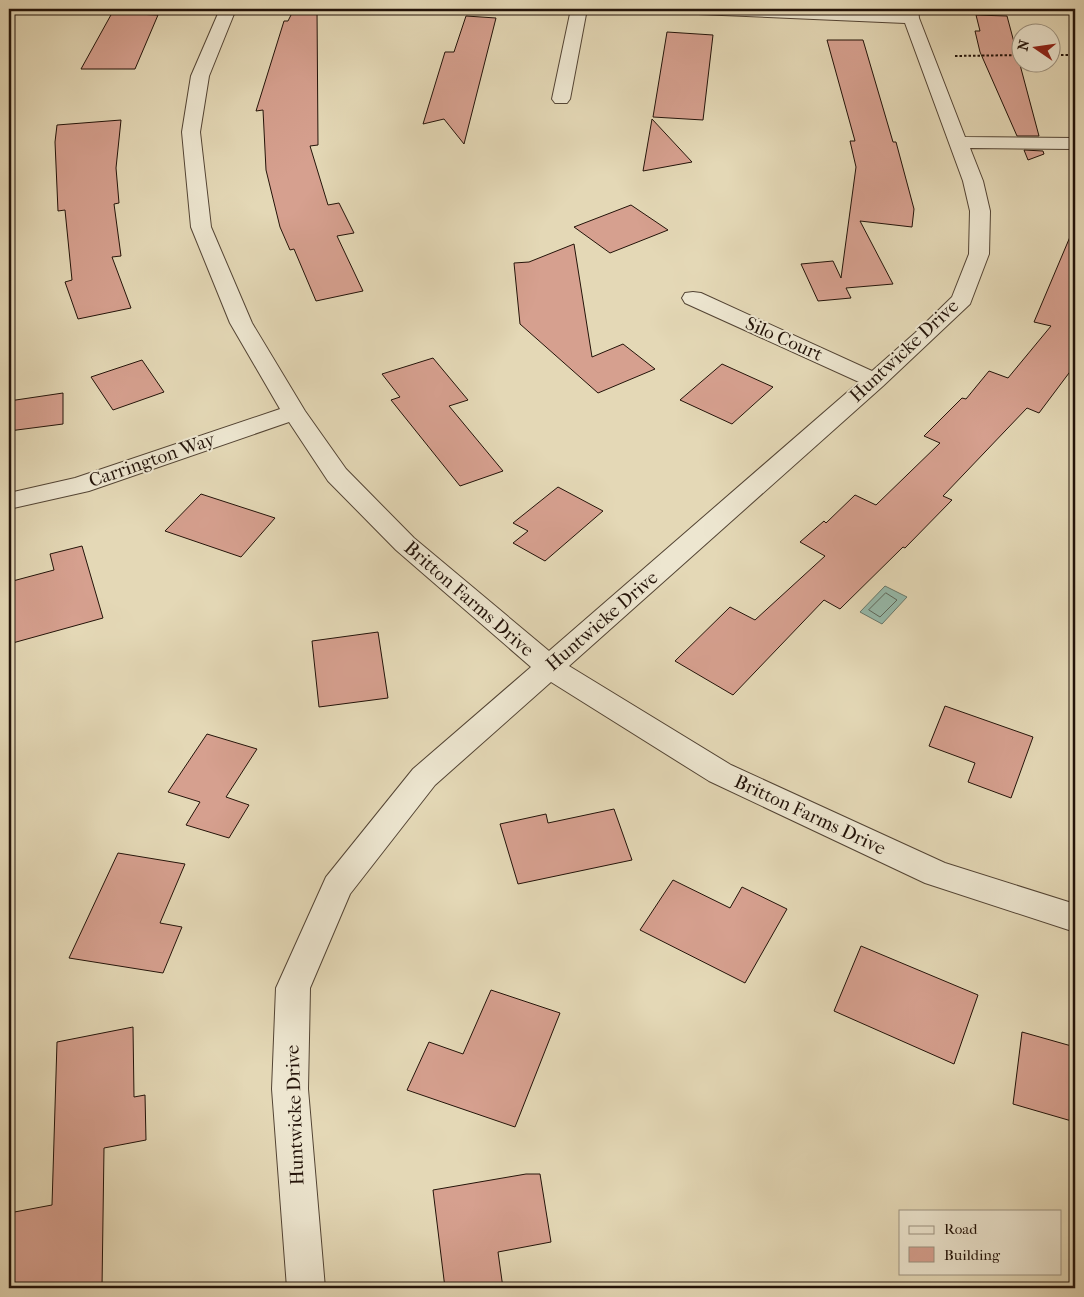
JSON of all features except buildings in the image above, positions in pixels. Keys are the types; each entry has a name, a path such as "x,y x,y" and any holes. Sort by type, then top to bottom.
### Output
{"street":[{"name":"Britton Farms Drive","path":"228,9 200,76 190,132 201,227 241,323 294,412 337,475 405,544 549,668 720,773 936,874 1075,918"},
{"path":"561,99 579,9"},
{"path":"698,9 910,13"},
{"name":"Huntwicke Drive","path":"306,1288 290,1089 293,988 337,886 424,777 875,381 923,338 962,299 979,254 980,211 973,181 910,13"},
{"path":"959,142 1075,143"},
{"name":"Silo Court","path":"693,298 875,381"},
{"name":"Carrington Way","path":"9,501 80,485 294,412"}],"path":[{"path":"1062,55 1075,55"},
{"path":"949,56 1012,56"}],"water":[{"path":"885,586 907,597 882,624 860,612"}]}
